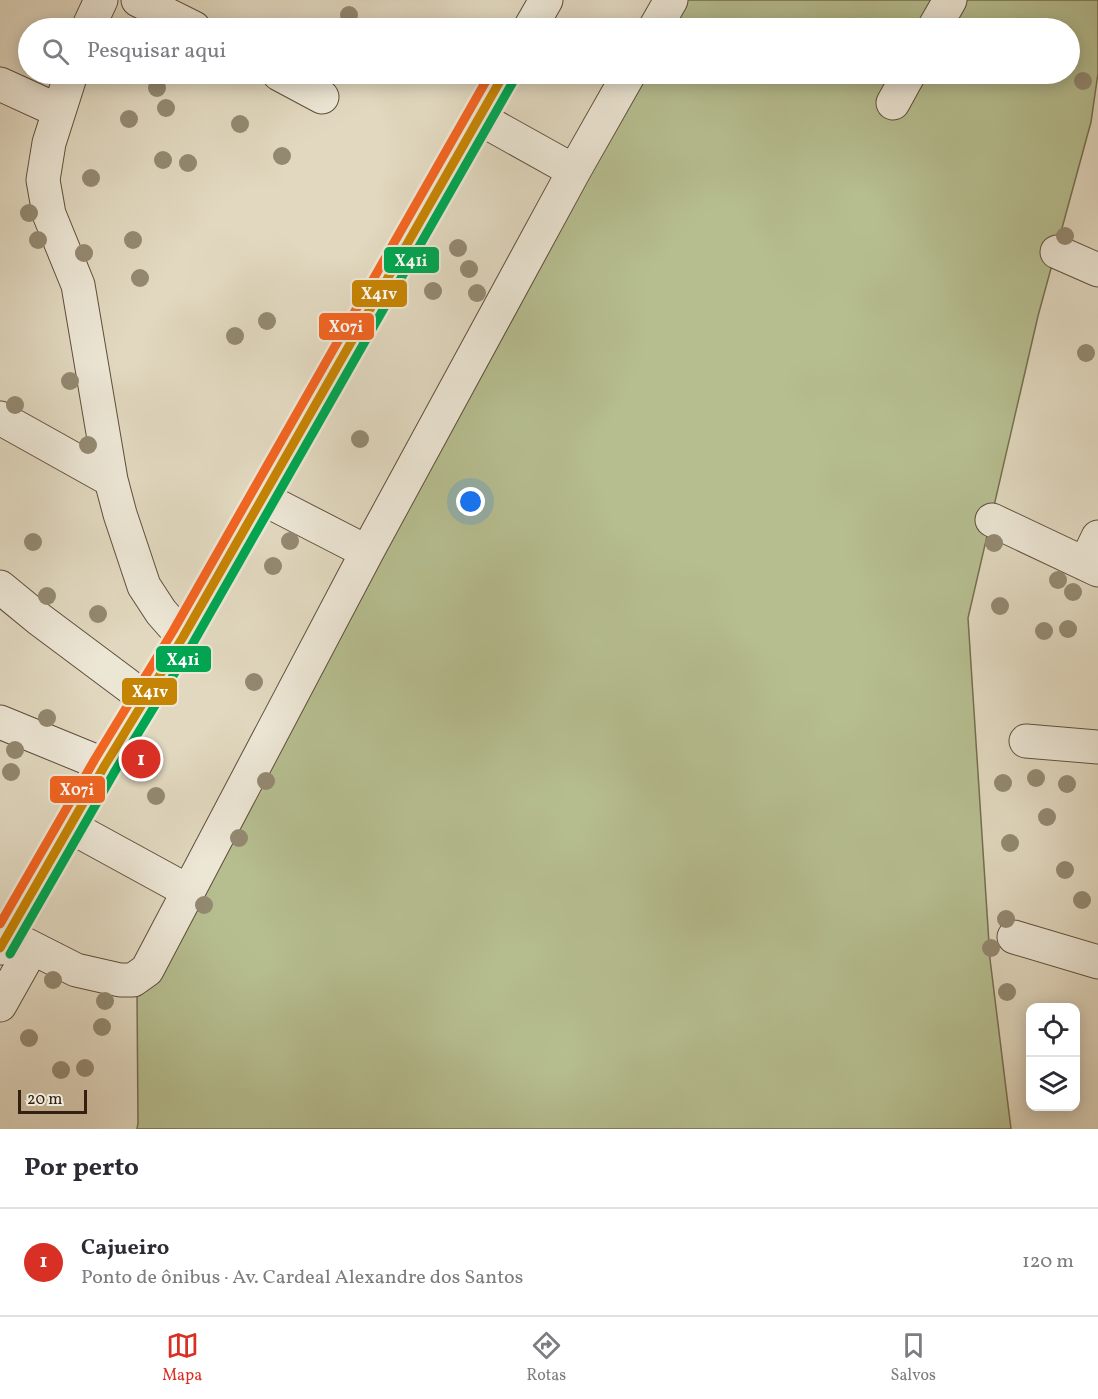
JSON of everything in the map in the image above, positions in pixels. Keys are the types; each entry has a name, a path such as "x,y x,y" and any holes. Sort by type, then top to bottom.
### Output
{"street":[{"path":"93,18 101,0"},
{"path":"138,0 174,18"},
{"path":"536,18 546,0"},
{"path":"661,18 671,0"},
{"path":"940,18 950,0"},
{"path":"0,84 59,111"},
{"path":"68,84 49,143 43,180 49,214 78,285 111,480 120,514 144,586 161,612 183,637"},
{"path":"298,84 322,97"},
{"path":"0,1005 13,944 12,903 71,827 105,765 183,637 498,84"},
{"path":"13,944 76,970 120,980 133,980 147,970 367,552 574,171 624,84"},
{"path":"893,103 903,84"},
{"path":"479,118 574,171"},
{"path":"1058,252 1098,270"},
{"path":"0,418 111,480"},
{"path":"262,498 367,552"},
{"path":"992,520 1094,557"},
{"path":"0,587 146,699"},
{"path":"0,722 105,765"},
{"path":"1026,741 1098,747"},
{"path":"71,827 188,891"},
{"path":"1014,937 1098,962"}],"green space":[{"path":"669,0 1098,0 1098,73 1091,122 1038,316 968,618 990,959 1011,1129 137,1129 137,994 611,84 1080,84 1080,18 653,18"}],"transit line":[{"name":"X07i","path":"0,924 95,759 173,631 484,84"},
{"name":"X41v","path":"0,948 105,765 183,637 498,84"},
{"name":"X41i","path":"10,954 115,771 193,643 512,84"}],"place":[{"name":"Cajueiro","path":"141,759"}]}
